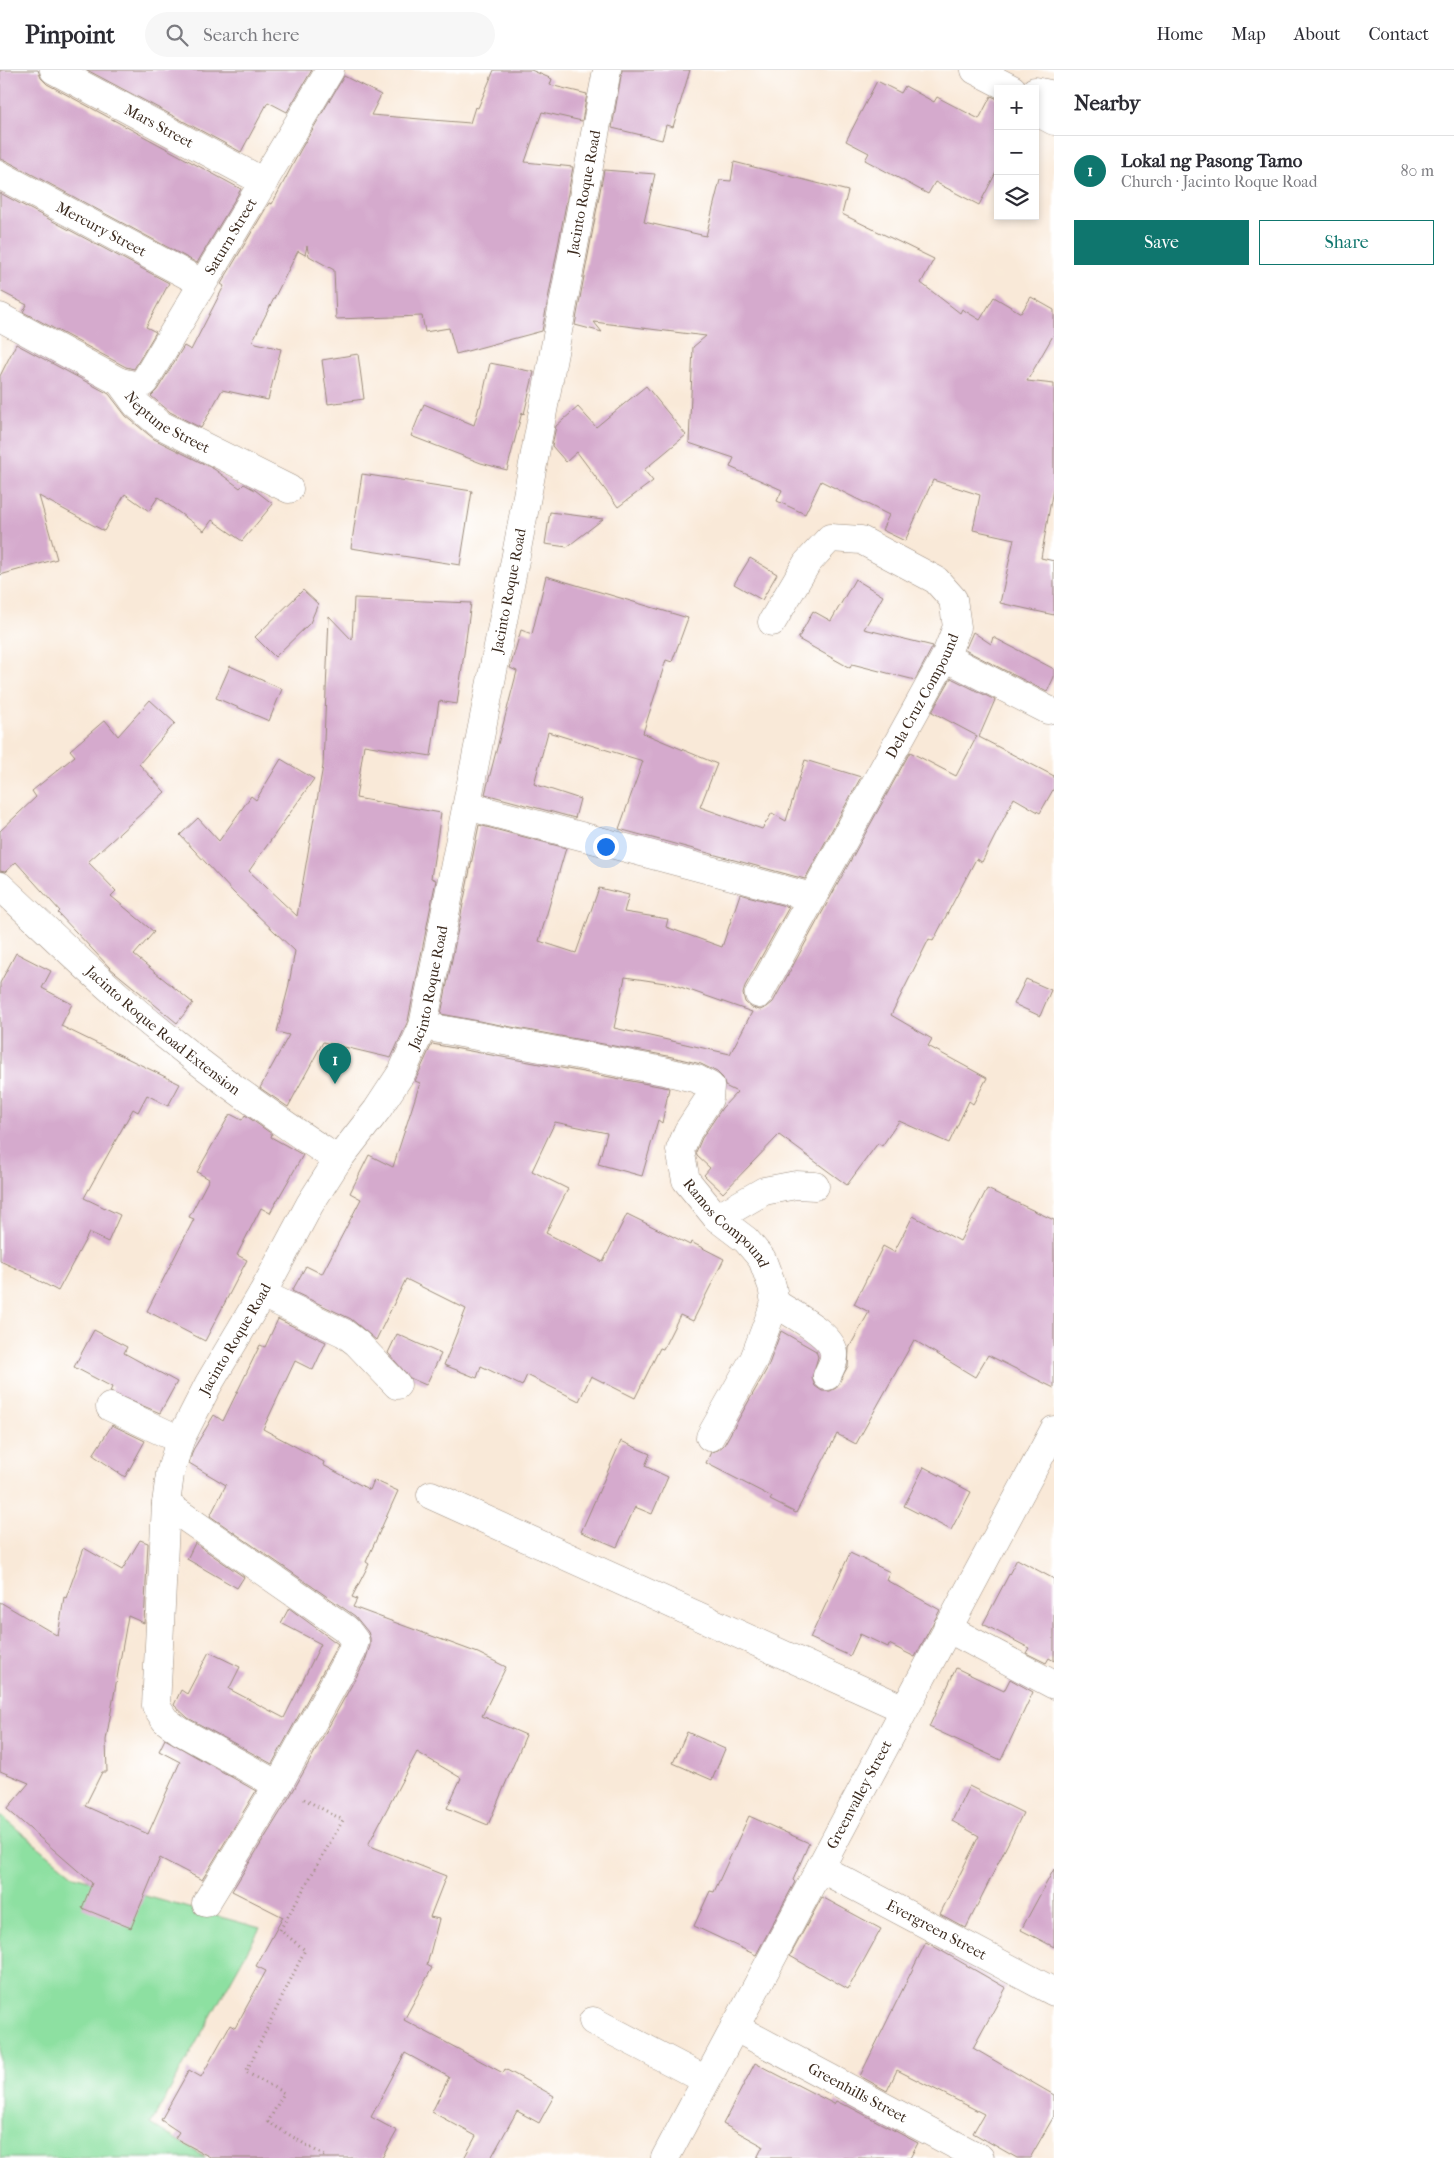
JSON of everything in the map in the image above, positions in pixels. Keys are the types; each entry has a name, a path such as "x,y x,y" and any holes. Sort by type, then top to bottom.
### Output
{"street":[{"name":"Mars Street","path":"54,70 264,182"},
{"name":"Saturn Street","path":"120,382 138,386 144,382 330,70"},
{"name":"Jacinto Roque Road","path":"278,1786 180,1731 165,1720 156,1706 166,1504 170,1474 180,1440 208,1385 262,1294 310,1204 338,1160 377,1110 402,1072 423,1026 467,806 607,70"},
{"path":"975,70 1004,85"},
{"path":"1039,92 1054,95"},
{"path":"1039,114 1046,119 1054,121"},
{"name":"Mercury Street","path":"0,175 202,283"},
{"name":"Neptune Street","path":"0,317 120,382 136,404 161,425 289,489"},
{"name":"Dela Cruz Compound","path":"758,994 945,657 957,628 954,599 936,580 861,540 830,538 807,563 772,622"},
{"path":"945,657 1048,710"},
{"path":"467,806 812,897"},
{"name":"Jacinto Roque Road Extension","path":"0,886 73,954 173,1042 258,1107 338,1160"},
{"name":"Ramos Compound","path":"423,1026 664,1071 697,1079 710,1086 709,1099 688,1131 680,1150 686,1180 717,1218 746,1240 762,1259 772,1286 775,1303"},
{"path":"717,1218 764,1191 796,1185 814,1186"},
{"path":"262,1294 344,1333 357,1343 397,1385"},
{"path":"710,1437 754,1359 775,1303 818,1330 833,1347 834,1358 827,1376"},
{"path":"110,1407 180,1440"},
{"name":"Greenvalley Street","path":"665,2158 947,1628 1046,1466 1054,1430"},
{"path":"430,1495 904,1709"},
{"path":"166,1504 346,1630 355,1641 351,1652 278,1786 206,1903"},
{"path":"947,1628 1054,1685"},
{"name":"Evergreen Street","path":"820,1868 1054,1992"},
{"path":"593,2021 706,2080"},
{"name":"Greenhills Street","path":"734,2027 980,2158"}],"path":[{"path":"278,1786 344,1820 280,1930 305,1950 246,2072 284,2093 268,2122 328,2158"}],"green space":[{"path":"0,1815 74,1876 260,1928 151,2124 206,2158 0,2158"}],"building":[{"path":"0,70 38,70 41,78 47,84 241,189 197,263 0,159"},
{"path":"87,70 312,70 287,112 268,102 241,152"},
{"path":"494,70 531,70 552,79 550,85 587,94 582,121 542,112 525,162 573,167 542,331 456,354 449,328 425,332 422,316 336,319 334,270 309,256 307,246 305,255 298,251 252,342 281,349 268,400 222,390 201,428 170,412 151,396 157,390 184,346 191,350 224,286 221,284 269,203 272,204 301,149 344,76 381,95 371,115 470,123 475,107 478,108"},
{"path":"622,70 690,70 673,127 666,125 662,140 612,128"},
{"path":"877,81 901,93 905,86 934,102 937,97 979,119 991,96 994,97 994,177 979,205 935,182 928,194 865,160 869,153 846,141"},
{"path":"734,162 848,191 842,214 934,259 921,283 960,313 962,309 980,320 994,297 1021,313 1031,297 1054,310 1054,334 1027,381 1054,384 1054,483 1041,558 1054,561 1054,615 1000,603 1014,539 973,530 980,495 933,480 905,541 882,530 889,515 821,481 805,514 777,501 782,490 730,467 734,458 689,443 693,347 706,336 594,322 602,332 575,325 604,170 655,174 644,222 706,236 720,180 731,181"},
{"path":"0,193 169,283 146,327 156,332 134,369 126,367 23,312 27,305 0,291"},
{"path":"16,344 109,394 126,416 154,439 214,469 240,488 244,484 255,490 273,504 242,541 212,520 204,531 158,497 149,511 125,494 104,531 39,496 57,559 0,575 0,376"},
{"path":"358,354 364,399 328,404 322,360"},
{"path":"490,363 534,372 524,414 522,412 507,470 481,463 411,436 424,404 474,425"},
{"path":"646,386 686,435 644,470 653,481 618,507 577,452 566,462 552,446 556,426 578,407 596,427"},
{"path":"362,474 472,491 460,565 351,548"},
{"path":"550,512 603,519 567,547 545,544"},
{"path":"750,558 777,574 762,600 734,584"},
{"path":"546,576 688,618 672,662 666,660 643,733 717,764 700,807 762,829 772,813 786,821 805,760 861,777 805,879 619,829 643,761 548,732 534,784 580,799 575,818 485,794 517,671 510,668 521,630 532,634"},
{"path":"855,579 883,596 864,629 933,646 915,680 852,664 850,668 798,639 813,611 831,621"},
{"path":"303,590 318,604 310,623 275,657 255,637"},
{"path":"354,598 471,603 457,704 439,701 431,756 364,745 356,798 441,813 431,878 436,880 408,1021 391,1058 323,1042 288,1107 260,1088 289,1035 277,1032 295,951 234,893 180,835 198,818 219,841 251,796 256,800 281,759 314,779 249,871 297,916 323,766 329,616 352,640"},
{"path":"973,632 991,644 993,637 1054,669 1054,677 1047,692 965,650"},
{"path":"230,666 282,689 269,721 216,698"},
{"path":"951,678 995,700 979,737 1054,776 1054,788 1040,813 1014,798 982,862 976,859 933,941 929,939 891,1015 932,1039 928,1046 987,1078 973,1104 969,1101 949,1143 899,1121 882,1146 878,1143 847,1185 779,1135 723,1193 704,1175 710,1168 697,1156 696,1152 702,1138 722,1108 737,1092 725,1086 723,1078 717,1072 701,1064 668,1056 441,1014 479,825 566,848 539,941 576,953 599,888 629,895 624,912 668,919 666,927 722,947 740,894 789,907 745,986 743,994 745,1002 752,1008 760,1010 767,1007 773,1002 910,752 956,776 977,736 932,712","holes":["625,977 672,984 752,1012 730,1054 614,1028"]},
{"path":"150,700 175,723 139,764 165,792 88,862 116,891 111,896 154,932 134,955 193,1003 177,1023 110,968 58,913 60,911 16,862 5,872 0,871 0,831 36,797 32,791 75,756 70,750 105,720 118,736"},
{"path":"16,953 51,971 42,988 72,1004 61,1026 180,1084 168,1106 147,1095 138,1112 133,1109 84,1198 120,1215 108,1242 89,1233 58,1291 33,1276 0,1261 0,983"},
{"path":"1026,979 1051,990 1040,1016 1014,1004"},
{"path":"432,1044 669,1088 662,1123 658,1120 642,1176 598,1164 607,1133 555,1122 532,1171 568,1189 546,1233 603,1262 627,1214 690,1245 691,1242 724,1259 693,1321 680,1315 663,1349 660,1348 635,1398 591,1376 579,1401 527,1375 522,1386 481,1366 477,1378 444,1365 466,1309 406,1279 376,1340 351,1319 292,1291 306,1266 322,1274 361,1199 350,1193 369,1155 393,1167 420,1083 415,1081"},
{"path":"230,1114 242,1120 245,1115 272,1134 271,1137 303,1155 270,1213 261,1208 237,1255 247,1260 205,1341 147,1311 194,1219 189,1217 209,1179 197,1172"},
{"path":"987,1189 1054,1220 1054,1388 988,1355 975,1377 914,1340 856,1444 837,1434 796,1513 770,1500 772,1497 706,1463 711,1452 718,1450 724,1445 768,1367 781,1331 816,1351 818,1357 812,1378 815,1386 822,1391 830,1391 836,1388 848,1366 849,1348 869,1312 854,1304 883,1246 894,1252 913,1216 960,1241"},
{"path":"278,1319 326,1342 313,1370 295,1361 263,1429 324,1462 323,1465 370,1490 374,1480 398,1491 366,1562 369,1564 352,1597 357,1599 353,1607 478,1653 506,1667 482,1716 526,1735 488,1825 447,1808 461,1778 417,1752 368,1845 446,1876 430,1917 439,1919 427,1965 432,1968 404,2020 503,2073 505,2069 554,2096 539,2123 517,2111 491,2158 464,2158 476,2136 432,2112 449,2077 405,2053 371,2117 397,2131 382,2158 212,2158 175,2138 179,2132 161,2120 189,2070 201,2077 230,2025 235,2028 266,1971 256,1966 283,1917 232,1891 292,1793 365,1661 370,1646 368,1632 355,1616 210,1516 226,1485 189,1463 193,1450 214,1415 223,1421 260,1345 265,1347"},
{"path":"94,1330 127,1347 124,1353 177,1382 160,1413 110,1392 112,1387 74,1367"},
{"path":"397,1334 441,1354 426,1385 410,1378 388,1353"},
{"path":"112,1425 145,1441 125,1477 93,1455"},
{"path":"621,1441 650,1454 645,1466 668,1477 652,1514 635,1507 617,1547 581,1532"},
{"path":"924,1467 971,1492 951,1530 904,1506"},
{"path":"140,1540 148,1543 144,1623 128,1616 106,1740 107,1772 102,1772 85,1806 148,1834 180,1762 159,1751 165,1739 256,1791 202,1880 160,1858 131,1928 82,1908 92,1883 7,1809 29,1783 0,1771 0,1602 58,1636 64,1597 66,1598 84,1548 122,1570"},
{"path":"195,1543 244,1577 237,1588 187,1559"},
{"path":"850,1553 890,1572 886,1580 940,1610 915,1657 889,1644 888,1647 860,1634 850,1656 810,1638"},
{"path":"1017,1559 1054,1579 1054,1661 1049,1658 1046,1663 1026,1653 1029,1648 983,1624"},
{"path":"289,1608 338,1644 272,1764 188,1718 174,1705 181,1690 187,1694 209,1652 240,1667 229,1689 284,1718 321,1644 281,1623"},
{"path":"956,1668 1004,1691 1010,1679 1033,1692 1001,1760 929,1727"},
{"path":"687,1732 725,1749 712,1780 673,1763"},
{"path":"969,1786 1023,1813 966,1928 940,1914 979,1836 952,1821"},
{"path":"749,1816 809,1843 793,1880 795,1882 756,1955 694,1926 710,1891 714,1892"},
{"path":"1054,1869 1054,1947 1021,1930"},
{"path":"822,1897 881,1929 848,1989 790,1956"},
{"path":"926,1942 1006,1988 973,2048 1054,2095 1054,2116 1030,2158 1017,2158 973,2133 984,2114 897,2070 887,2091 860,2076"},
{"path":"755,2063 834,2104 836,2101 846,2105 918,2143 910,2158 757,2158 763,2146 723,2124"}],"place":[{"name":"Lokal ng Pasong Tamo","path":"335,1084"}]}
